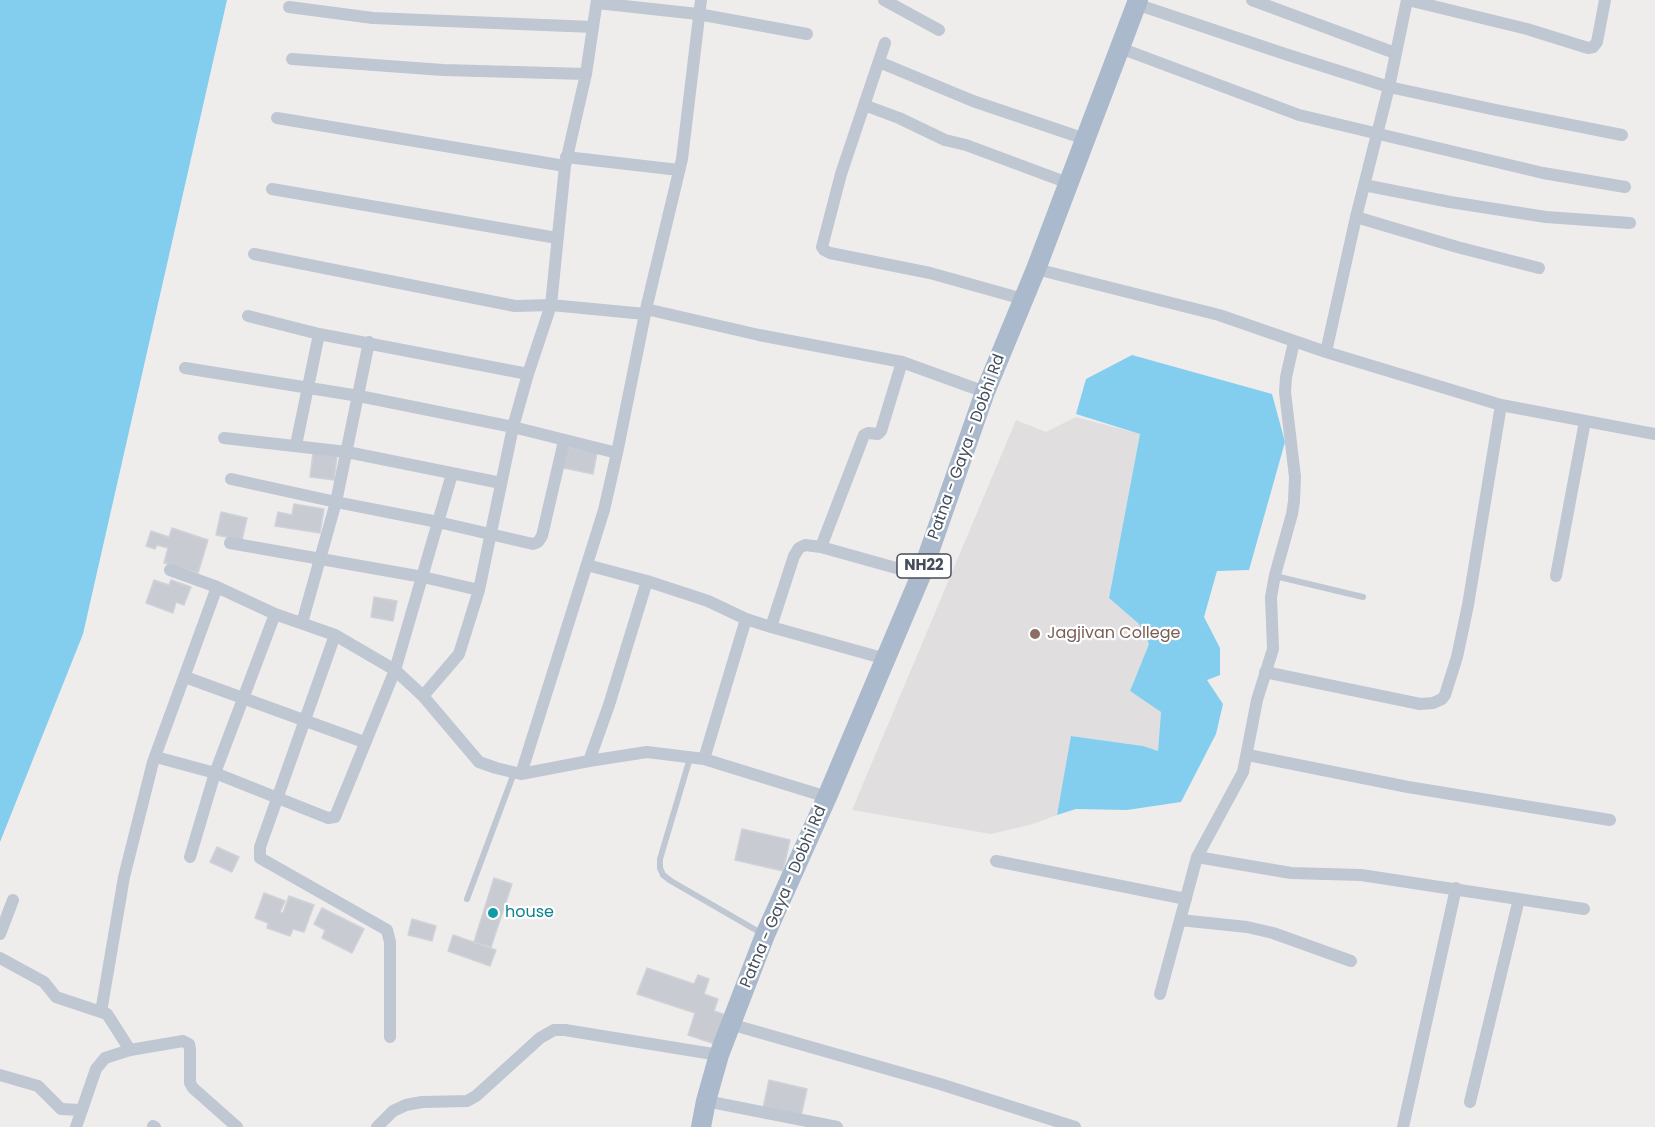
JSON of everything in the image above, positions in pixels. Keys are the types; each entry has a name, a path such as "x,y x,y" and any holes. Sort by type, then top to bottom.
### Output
{"main road":[{"name":"Patna - Gaya - Dobhi Rd","path":"701,1127 706,1101 730,1024 765,935 921,575 985,392 1036,268 1137,2"}],"street":[{"path":"517,773 587,565 618,453 645,311 680,170 701,0"},
{"path":"884,0 939,30"},
{"path":"1252,0 1395,53"},
{"path":"1326,352 1408,0 1527,29 1588,48 1593,47 1597,42 1605,0"},
{"path":"423,696 459,654 478,590 513,427 551,305 566,161 586,74 597,2 698,14 807,34"},
{"path":"1137,2 1285,54 1389,87 1622,135"},
{"path":"289,7 373,18 593,27"},
{"path":"885,44 841,174 823,243 824,250 930,273 1023,299"},
{"path":"1120,48 1299,115 1543,173 1624,187"},
{"path":"292,59 443,70 586,74"},
{"path":"879,62 973,101 1085,139"},
{"path":"864,105 899,118 945,140 966,145 1068,183"},
{"path":"277,118 566,161 680,170"},
{"path":"1364,185 1450,202 1546,217 1630,223"},
{"path":"272,189 557,238"},
{"path":"1356,217 1539,268"},
{"path":"254,254 515,306 551,305 645,311 902,362 985,392"},
{"path":"1036,268 1219,315 1294,342 1501,405 1655,434"},
{"path":"248,316 319,334 528,374"},
{"path":"296,445 319,334"},
{"path":"302,622 336,502 369,342"},
{"path":"1160,994 1197,857 1239,779 1248,755 1257,700 1274,642 1270,606 1275,576 1294,501 1295,477 1285,392 1294,342"},
{"path":"821,547 864,435 878,434 881,431 902,362"},
{"path":"186,368 359,396 513,427 618,453"},
{"path":"1265,672 1420,704 1442,699 1457,657 1468,604 1501,405"},
{"path":"1556,576 1585,421"},
{"path":"224,438 347,452 501,483"},
{"path":"231,479 533,544 538,542 542,536 564,441"},
{"path":"156,757 214,773 328,818 335,816 395,670 452,474"},
{"path":"230,543 423,577 478,590"},
{"path":"771,627 794,556 799,548 805,545 821,547 921,575"},
{"path":"587,565 708,601 746,619 771,627 886,659"},
{"path":"170,570 217,587 275,614 335,635 395,670 423,696 479,762 517,773 647,752 704,759 827,796"},
{"path":"589,761 609,705 647,581"},
{"path":"101,1012 124,877 153,762 217,587"},
{"path":"190,857 214,773 275,614"},
{"path":"704,759 746,619"},
{"path":"335,635 260,847 260,858 387,930 390,942 390,1037"},
{"path":"185,677 364,742"},
{"path":"1248,755 1408,787 1610,820"},
{"path":"1197,857 1291,873 1361,875 1584,909"},
{"path":"996,861 1186,898"},
{"path":"1403,1127 1456,888"},
{"path":"1470,1102 1519,898"},
{"path":"0,934 13,900"},
{"path":"1179,920 1247,927 1273,933 1351,961"},
{"path":"0,958 44,982 56,997 101,1012 112,1019 130,1050"},
{"path":"730,1024 940,1084 1075,1127"},
{"path":"377,1127 393,1111 406,1105 422,1102 467,1101 476,1096 540,1038 554,1030 719,1055"},
{"path":"76,1127 96,1069 105,1058 130,1050 183,1041 189,1044 190,1083 193,1088 237,1127"},
{"path":"0,1076 38,1086 62,1109 81,1110"},
{"path":"706,1101 837,1127"}],"lane":[{"path":"1275,576 1363,597"},
{"path":"690,758 660,859 660,868 663,875 671,881 765,935"},
{"path":"467,899 517,773"}],"shaded area":[{"name":"Jagjivan College","path":"1076,417 1140,434 1109,598 1139,624 1149,644 1130,691 1161,712 1158,752 1143,746 1072,736 1057,815 1033,824 991,834 852,810 1016,420 1046,432"}],"water":[{"path":"0,0 227,0 83,634 0,842"},
{"path":"1132,355 1272,394 1285,442 1249,570 1217,571 1204,617 1220,648 1220,675 1207,680 1223,704 1216,734 1181,802 1127,810 1076,809 1057,815 1071,736 1143,746 1158,751 1161,712 1130,691 1149,644 1139,624 1109,598 1140,434 1076,414 1086,379"}],"building":[{"path":"563,446 597,453 593,474 559,467"},
{"path":"313,453 337,456 334,480 310,477"},
{"path":"294,504 324,509 320,533 275,526 278,512 292,515"},
{"path":"221,512 247,518 242,540 216,535"},
{"path":"172,528 208,540 198,573 164,563 168,548 157,545 155,549 146,546 151,531 169,537"},
{"path":"154,580 169,585 171,580 191,587 184,605 176,602 173,613 146,603"},
{"path":"374,597 397,601 393,621 371,617"},
{"path":"742,829 790,840 783,871 735,860"},
{"path":"217,847 239,857 232,872 210,862"},
{"name":"house","path":"494,878 512,884 491,947 474,942"},
{"path":"264,893 285,901 280,912 283,913 289,896 314,905 304,932 293,929 290,936 267,928 268,923 255,918"},
{"path":"322,908 364,929 352,953 322,938 325,930 314,924"},
{"path":"412,919 436,926 432,941 408,935"},
{"path":"453,935 496,950 490,966 448,951"},
{"path":"647,968 694,984 698,975 709,979 704,994 718,999 714,1011 726,1015 715,1044 688,1035 695,1013 637,994"},
{"path":"769,1080 807,1089 801,1116 763,1108"}],"place":[{"name":"Jagjivan College","path":"1035,634"},
{"name":"house","path":"493,913"}]}
